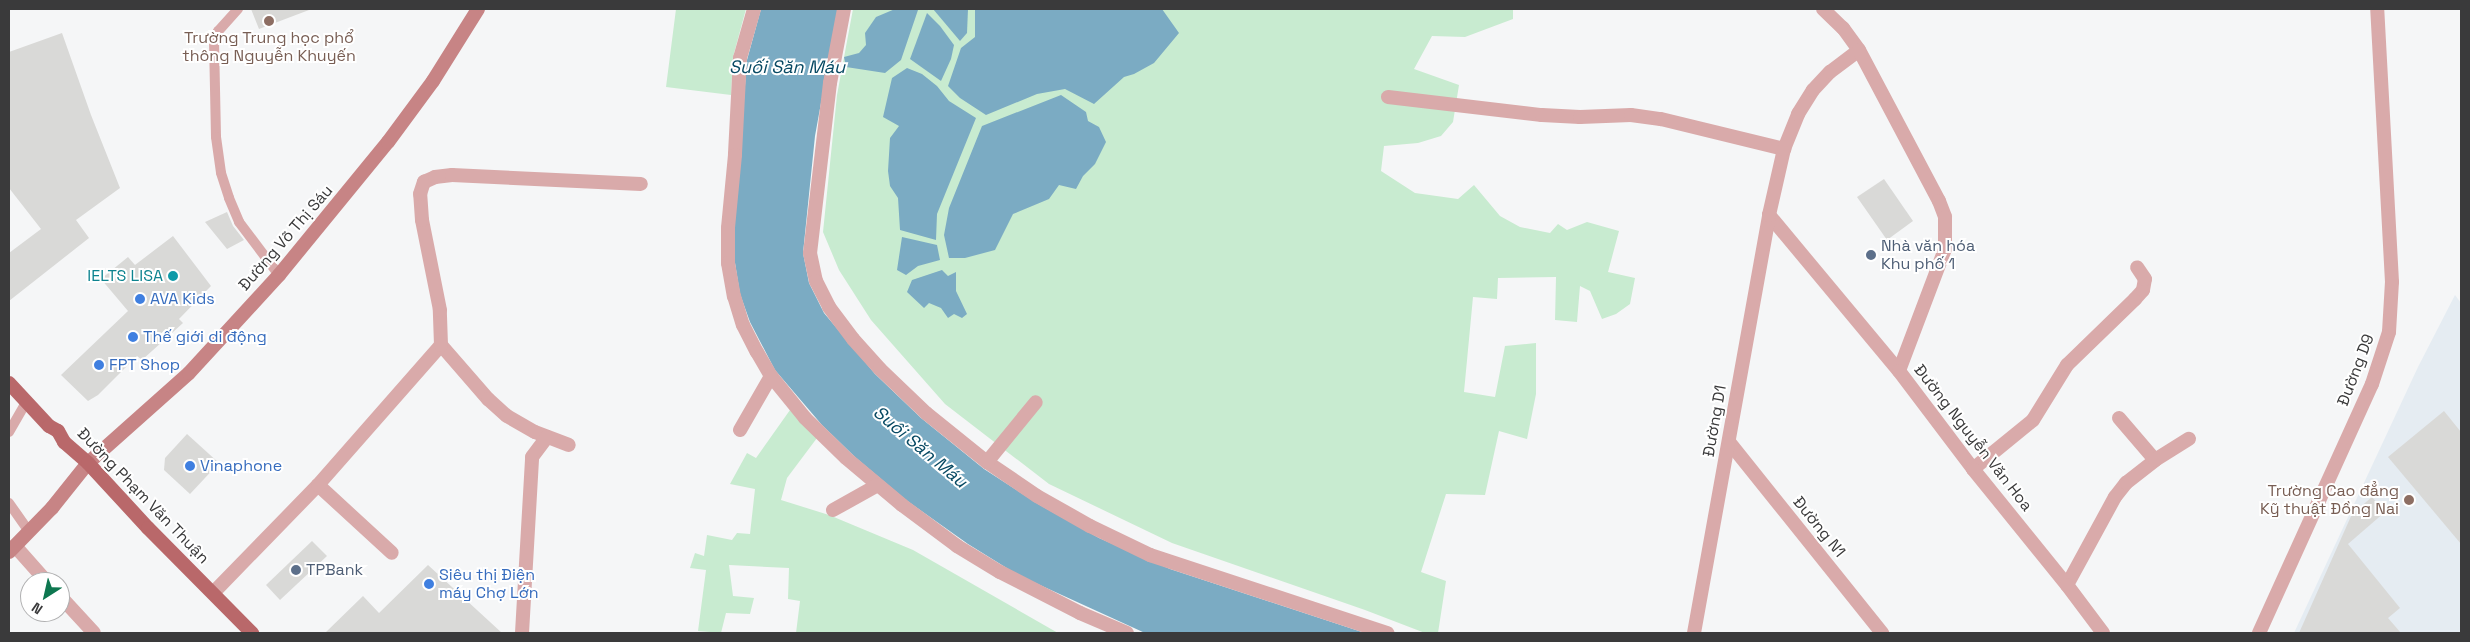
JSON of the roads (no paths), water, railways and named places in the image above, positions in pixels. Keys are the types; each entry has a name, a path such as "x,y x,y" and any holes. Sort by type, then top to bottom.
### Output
{"main road":[{"name":"Đường Võ Thị Sáu","path":"12,549 52,508 88,463 188,372 279,275 388,142 433,81 478,9"},
{"name":"Đường Phạm Văn Thuận","path":"9,383 49,426 58,432 64,442 88,463 148,528 214,592 252,633"}],"street":[{"path":"754,9 740,58 735,155 728,228 728,263 734,296 743,325 771,376 805,418 846,458 902,505 958,546 1000,572 1080,614 1128,633"},
{"path":"844,9 830,83 813,210 810,254 816,281 829,307 880,370 926,413 987,462 1037,496 1083,522 1150,555 1386,633"},
{"name":"Đường Nguyễn Văn Hoa","path":"1823,9 1843,28 1859,50 1940,201 1945,217 1945,249 1899,371 1973,469 2068,585 2103,633"},
{"name":"Đường D9","path":"2259,633 2372,384 2389,332 2392,282 2377,9"},
{"name":"Đường D1","path":"1694,633 1769,215 1784,149 1798,114 1813,90 1830,72 1859,50"},
{"path":"1388,97 1542,116 1631,115 1661,119 1784,149"},
{"path":"569,445 507,416 488,399 441,345 440,310 422,220 420,194 424,182 435,177 452,175 641,184"},
{"path":"1769,215 1899,371"},
{"path":"1973,469 2033,420 2056,378 2066,365 2143,290 2145,279 2137,267"},
{"path":"214,592 318,485 441,345"},
{"path":"740,430 771,376"},
{"path":"987,462 1036,402"},
{"path":"2119,418 2155,460"},
{"path":"522,633 532,457 547,436"},
{"path":"2068,585 2115,497 2126,483 2155,460 2189,439"},
{"name":"Đường N1","path":"1728,442 1882,633"},
{"path":"318,485 392,553"},
{"path":"833,510 878,485"},
{"path":"12,549 36,572"},
{"path":"70,607 94,633"}],"lane":[{"path":"238,9 218,31 214,41 216,137 224,181 239,222 279,275"},
{"path":"9,432 26,402"},
{"path":"9,503 29,532"}],"water":[{"name":"Suối Săn Máu","path":"761,9 838,9 815,136 803,253 809,283 824,313 875,374 921,418 984,469 1038,504 1099,538 1170,569 1365,633 1145,633 1018,575 968,544 906,500 855,457 822,425 775,370 750,322 740,294 735,263 734,229 747,60"},
{"path":"895,9 918,10 901,60 885,73 846,67 844,57 859,53 866,45 865,33 876,17"},
{"path":"933,9 968,9 967,33 960,41"},
{"path":"975,9 1162,9 1179,33 1154,63 1134,74 1124,77 1094,104 1065,89 1037,94 986,115 960,98 948,86 961,48 975,37"},
{"path":"927,13 940,26 954,45 951,59 941,81 910,59"},
{"path":"907,68 922,74 937,86 949,101 976,118 937,214 936,240 900,230 898,198 890,186 888,171 890,138 899,126 883,117 892,78"},
{"path":"1061,95 1086,112 1088,121 1099,127 1106,142 1095,164 1083,176 1076,189 1059,185 1049,199 1013,214 995,250 965,258 949,258 944,235 949,208 982,126"},
{"path":"902,237 937,245 940,260 918,266 906,275 897,270"},
{"path":"942,270 948,276 956,272 956,291 967,314 962,318 954,314 948,318 941,308 929,303 924,308 907,292 912,280"}],"place":[{"name":"Trường Trung học phổ thông Nguyễn Khuyến","path":"269,21"},
{"name":"Nhà văn hóa Khu phố 1","path":"1871,255"},
{"name":"IELTS LISA","path":"173,276"},
{"name":"AVA Kids","path":"140,299"},
{"name":"Thế giới di động","path":"133,337"},
{"name":"FPT Shop","path":"99,365"},
{"name":"Vinaphone","path":"190,466"},
{"name":"Trường Cao đẳng Kỹ thuật Đồng Nai","path":"2409,500"},
{"name":"TPBank","path":"296,570"},
{"name":"Siêu thị Điện máy Chợ Lớn","path":"429,584"}]}
